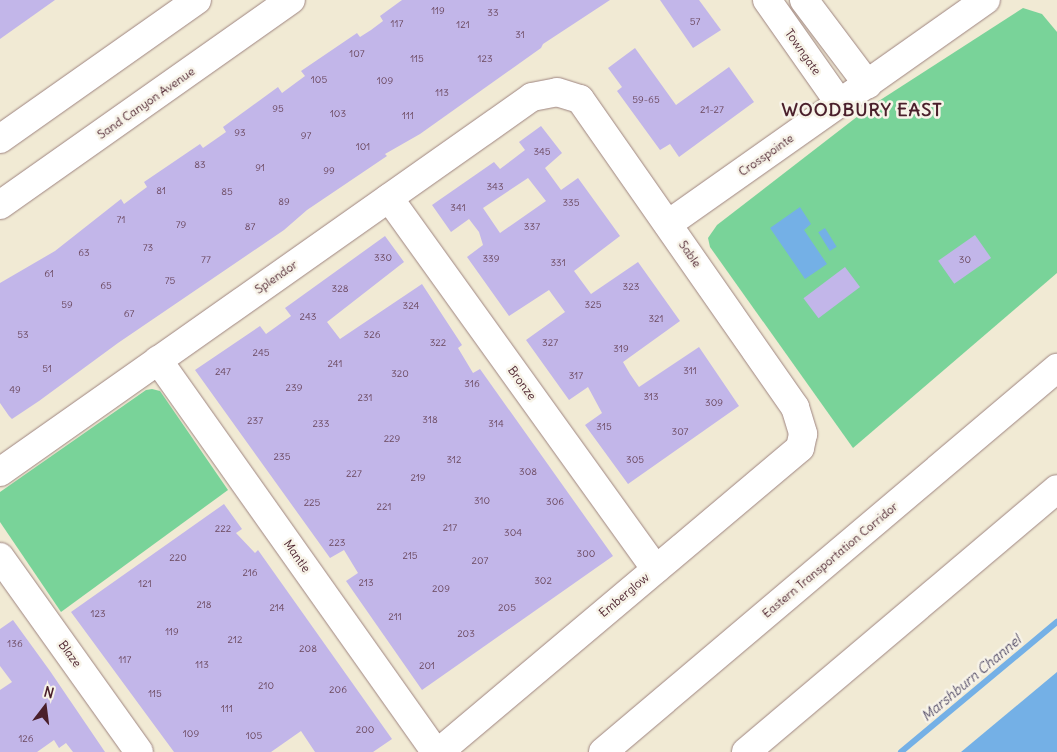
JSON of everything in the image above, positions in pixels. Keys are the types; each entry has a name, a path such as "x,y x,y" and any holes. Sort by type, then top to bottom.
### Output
{"main road":[{"path":"0,139 197,0"},
{"name":"Sand Canyon Avenue","path":"0,206 291,0"},
{"name":"Towngate","path":"767,0 840,104"},
{"path":"804,0 868,85"},
{"name":"Crosspointe","path":"668,224 868,85 986,0"},
{"name":"Splendor","path":"0,472 532,98 557,92"},
{"name":"Sable","path":"557,92 580,99 795,407 803,434"},
{"name":"Bronze","path":"389,198 656,569"},
{"name":"Mantle","path":"158,360 437,752"},
{"name":"Eastern Transportation Corridor","path":"603,752 1057,368"},
{"name":"Emberglow","path":"437,752 794,456 803,434"},
{"path":"746,752 1057,489"},
{"name":"Blaze","path":"0,557 140,752"}],"green space":[{"path":"1023,8 1042,14 1057,32 1057,273 853,448 710,247 708,238 717,225 871,106"},
{"path":"146,390 160,391 228,490 61,612 0,522 0,492"}],"water":[{"path":"800,207 811,224 804,230 827,264 805,279 770,228"},
{"path":"825,228 837,247 830,251 818,232"},
{"path":"1057,672 1057,752 961,752"}],"building":[{"path":"0,0 55,0 0,39"},
{"path":"402,0 610,0 543,44 541,48 420,134 385,154 387,156 307,210 284,230 118,343 12,419 0,403 0,283 55,251 121,199 124,204 147,187 144,182 200,144 203,148 226,132 223,127 278,87 282,93 305,76 301,71 357,33 360,37 371,30 383,21 380,16"},
{"path":"660,0 699,0 721,30 693,48"},
{"path":"635,48 676,105 729,67 754,102 679,157 670,144 660,150 617,91 622,87 608,68"},
{"path":"541,126 562,153 545,168 561,190 578,178 620,236 574,271 591,294 638,262 680,321 623,362 639,387 699,347 739,406 628,484 585,425 602,413 588,387 569,400 526,340 565,312 549,290 509,316 467,257 483,245 479,232 469,219 451,232 432,205 494,162 500,169 525,150 519,142","holes":["528,178 546,201 500,233 483,208"]},
{"path":"975,235 991,258 954,284 938,261"},
{"path":"385,236 404,262 327,322 340,339 422,284 462,345 458,348 473,373 480,369 613,556 422,690 346,581 358,573 344,550 330,558 195,370 260,326 266,334 291,316 285,308"},
{"path":"845,267 860,287 819,318 803,298"},
{"path":"224,504 242,529 236,533 255,553 258,550 392,739 373,752 315,752 301,731 271,752 174,752 71,612"},
{"path":"13,620 105,752 73,752 66,743 59,748 54,740 37,752 0,752 0,690 12,682 0,666 0,629"}],"waterway":[{"name":"Marshburn Channel","path":"901,752 1057,622"}],"district":[{"name":"WOODBURY EAST","path":"862,110"}]}
